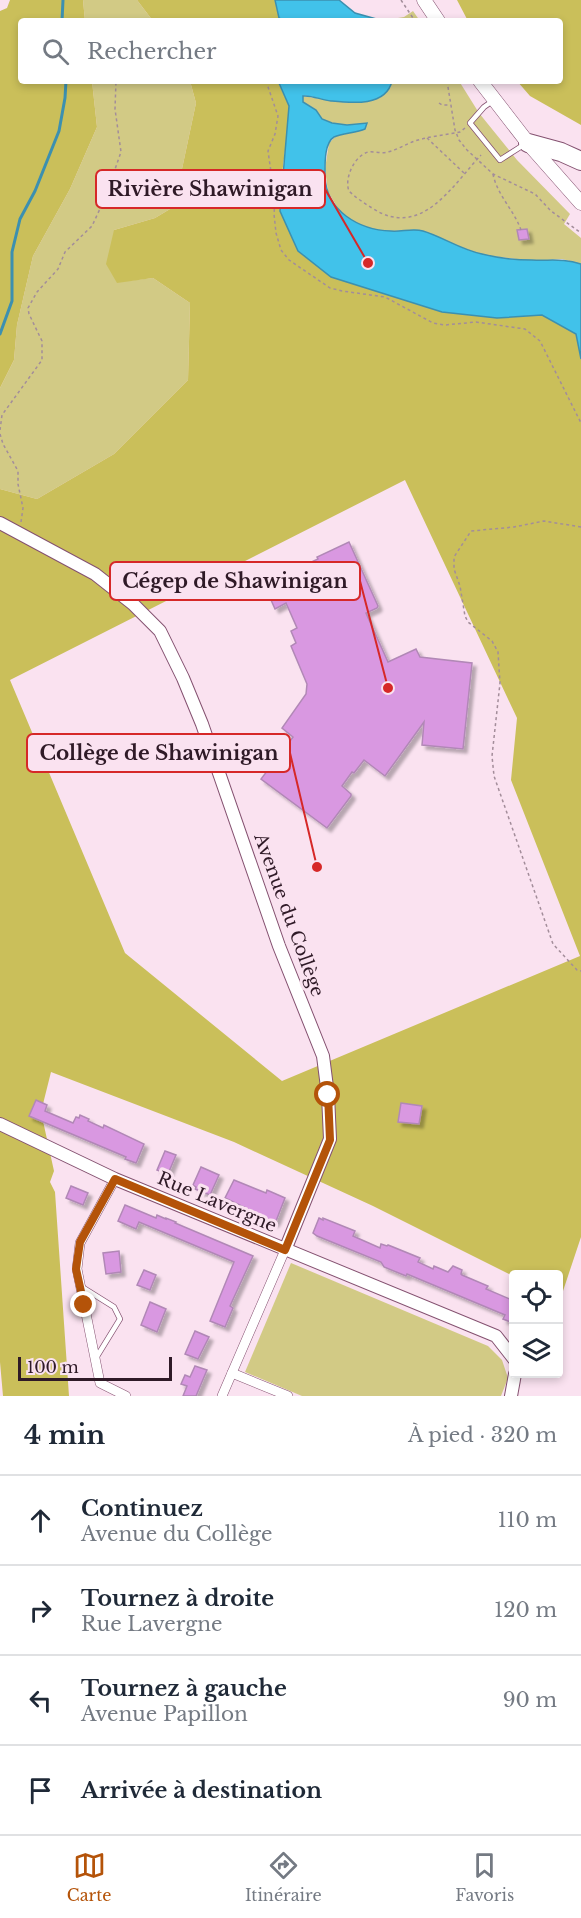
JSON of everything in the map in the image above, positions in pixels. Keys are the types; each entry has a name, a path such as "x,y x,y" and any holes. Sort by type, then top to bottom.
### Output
{"highway":[{"path":"528,143 561,152 581,161"}],"main road":[{"path":"424,0 436,18"},
{"path":"482,84 528,143 581,203"}],"street":[{"name":"Avenue du Collège","path":"0,523 95,574 132,604 160,631 202,724 279,946 323,1056 330,1140 222,1396"},
{"name":"Rue Lavergne","path":"0,1124 115,1179 496,1336 509,1354"},
{"path":"115,1179 80,1242 76,1269 99,1383 126,1396"},
{"path":"232,1373 288,1396"},
{"path":"511,1396 514,1378"}],"lane":[{"path":"494,100 484,107 470,123 500,160 528,143"},
{"path":"80,1286 114,1307 120,1319 95,1361"}],"path":[{"path":"401,0 413,18"},
{"path":"0,430 2,414 42,360 42,341 28,314 28,308 37,292 58,269 65,252 92,226 109,189 121,152 115,109 116,84"},
{"path":"267,84 278,116 275,134 268,151 275,200 276,233 281,250 289,260 330,288 385,297 433,323 445,325 476,322 525,329 540,341 581,423"},
{"path":"439,103 451,105"},
{"path":"466,127 460,132 412,142 388,152 371,152 362,155 350,172 347,183 349,191 382,214 396,218 420,214 450,191 481,155"},
{"path":"427,138 465,174"},
{"path":"493,174 497,188 514,213 520,230"},
{"path":"0,434 18,471 23,508 22,519 16,531"},
{"path":"581,527 544,520 471,531 454,557 454,569 460,586 465,616 468,622 492,641 498,652 500,683 492,756 494,776 553,944 577,970 581,971"}],"shaded area":[{"path":"10,0 83,0 85,18 18,18 18,84 92,84 97,127 70,189 33,256 17,325 14,360 0,388 0,11 7,8"},
{"path":"83,0 137,0 151,18 85,18"},
{"path":"137,0 275,0 279,18 151,18"},
{"path":"457,0 581,0 581,125 530,96 520,84 563,84 563,18 466,18"},
{"path":"413,11 418,18 398,18"},
{"path":"92,84 191,84 196,103 179,183 170,209 155,218 114,230 117,282 153,278 190,303 188,380 114,454 37,499 0,489 0,388 14,360 17,325 33,256 70,189 97,127"},
{"path":"191,84 279,84 289,106 282,174 497,318 542,315 576,334 581,359 581,1237 563,1291 563,1270 509,1270 509,1274 373,1206 234,1142 51,1072 41,1112 54,1171 50,1182 55,1192 69,1396 3,1396 0,1362 0,489 37,499 114,454 188,380 190,303 153,278 117,283 106,264 114,230 155,218 170,209 179,183 196,103","holes":["405,480 517,718 511,780 580,956 282,1081 125,953 10,680"]},
{"path":"391,84 461,84 479,113 517,160 570,214 564,224 581,238 581,264 562,259 533,261 483,255 421,230 374,230 358,224 339,210 328,192 325,169 329,143 336,136 360,131 367,123 347,125 322,119 316,110 303,102 303,96 349,103 390,88"},
{"path":"291,1263 488,1346 502,1360 508,1378 501,1396 302,1396 245,1372"}],"water":[{"path":"275,0 339,0 355,13 373,18 279,18"},
{"path":"279,84 390,84 383,95 367,102 339,102 303,96 303,102 316,110 322,119 347,125 367,123 365,129 334,137 328,144 325,176 331,199 346,216 367,227 391,231 423,231 467,250 494,257 519,260 562,260 581,264 581,359 576,334 542,315 497,318 442,312 331,277 298,251 280,211 289,106"}],"building":[{"path":"527,229 529,239 519,240 517,230"},
{"path":"349,542 378,606 366,613 388,662 416,649 420,657 472,663 463,749 422,745 424,722 385,776 364,760 354,773 352,772 342,786 351,796 327,828 261,779 293,737 282,728 306,694 307,684 291,646 296,643 291,631 297,628 286,603 275,609 264,584"},
{"path":"36,1100 47,1105 45,1111 73,1123 80,1115 103,1128 104,1125 144,1144 136,1163 29,1116"},
{"path":"401,1103 422,1106 419,1124 398,1122"},
{"path":"165,1151 176,1155 168,1174 157,1170"},
{"path":"201,1167 219,1175 210,1195 195,1189 193,1185"},
{"path":"234,1180 285,1198 274,1223 225,1198"},
{"path":"71,1186 88,1193 83,1205 66,1198"},
{"path":"125,1205 156,1218 157,1215 166,1218 253,1256 230,1306 233,1308 225,1327 210,1321 234,1262 139,1222 136,1229 118,1221"},
{"path":"319,1218 323,1220 323,1218 355,1231 353,1236 380,1248 381,1244 388,1245 420,1258 418,1262 433,1269 434,1266 448,1272 453,1266 462,1270 462,1275 488,1286 486,1289 509,1299 509,1321 503,1319 505,1315 407,1274 406,1276 384,1267 381,1262 313,1233"},
{"path":"119,1251 121,1272 106,1274 103,1253"},
{"path":"144,1270 156,1275 150,1290 137,1285"},
{"path":"150,1302 166,1309 157,1332 141,1325"},
{"path":"195,1331 209,1337 198,1359 185,1354"},
{"path":"195,1366 207,1370 196,1396 183,1396 187,1386 181,1384 185,1375 190,1377"}],"waterway":[{"path":"62,18 63,0"},
{"path":"0,334 12,301 12,252 20,219 35,191 59,131 66,84"}],"place":[{"name":"Rivière Shawinigan","path":"368,263"},
{"name":"Cégep de Shawinigan","path":"388,688"},
{"name":"Collège de Shawinigan","path":"317,867"}],"route":[{"path":"84,1305 76,1269 80,1242 115,1179 285,1250 330,1140 328,1095"}]}
